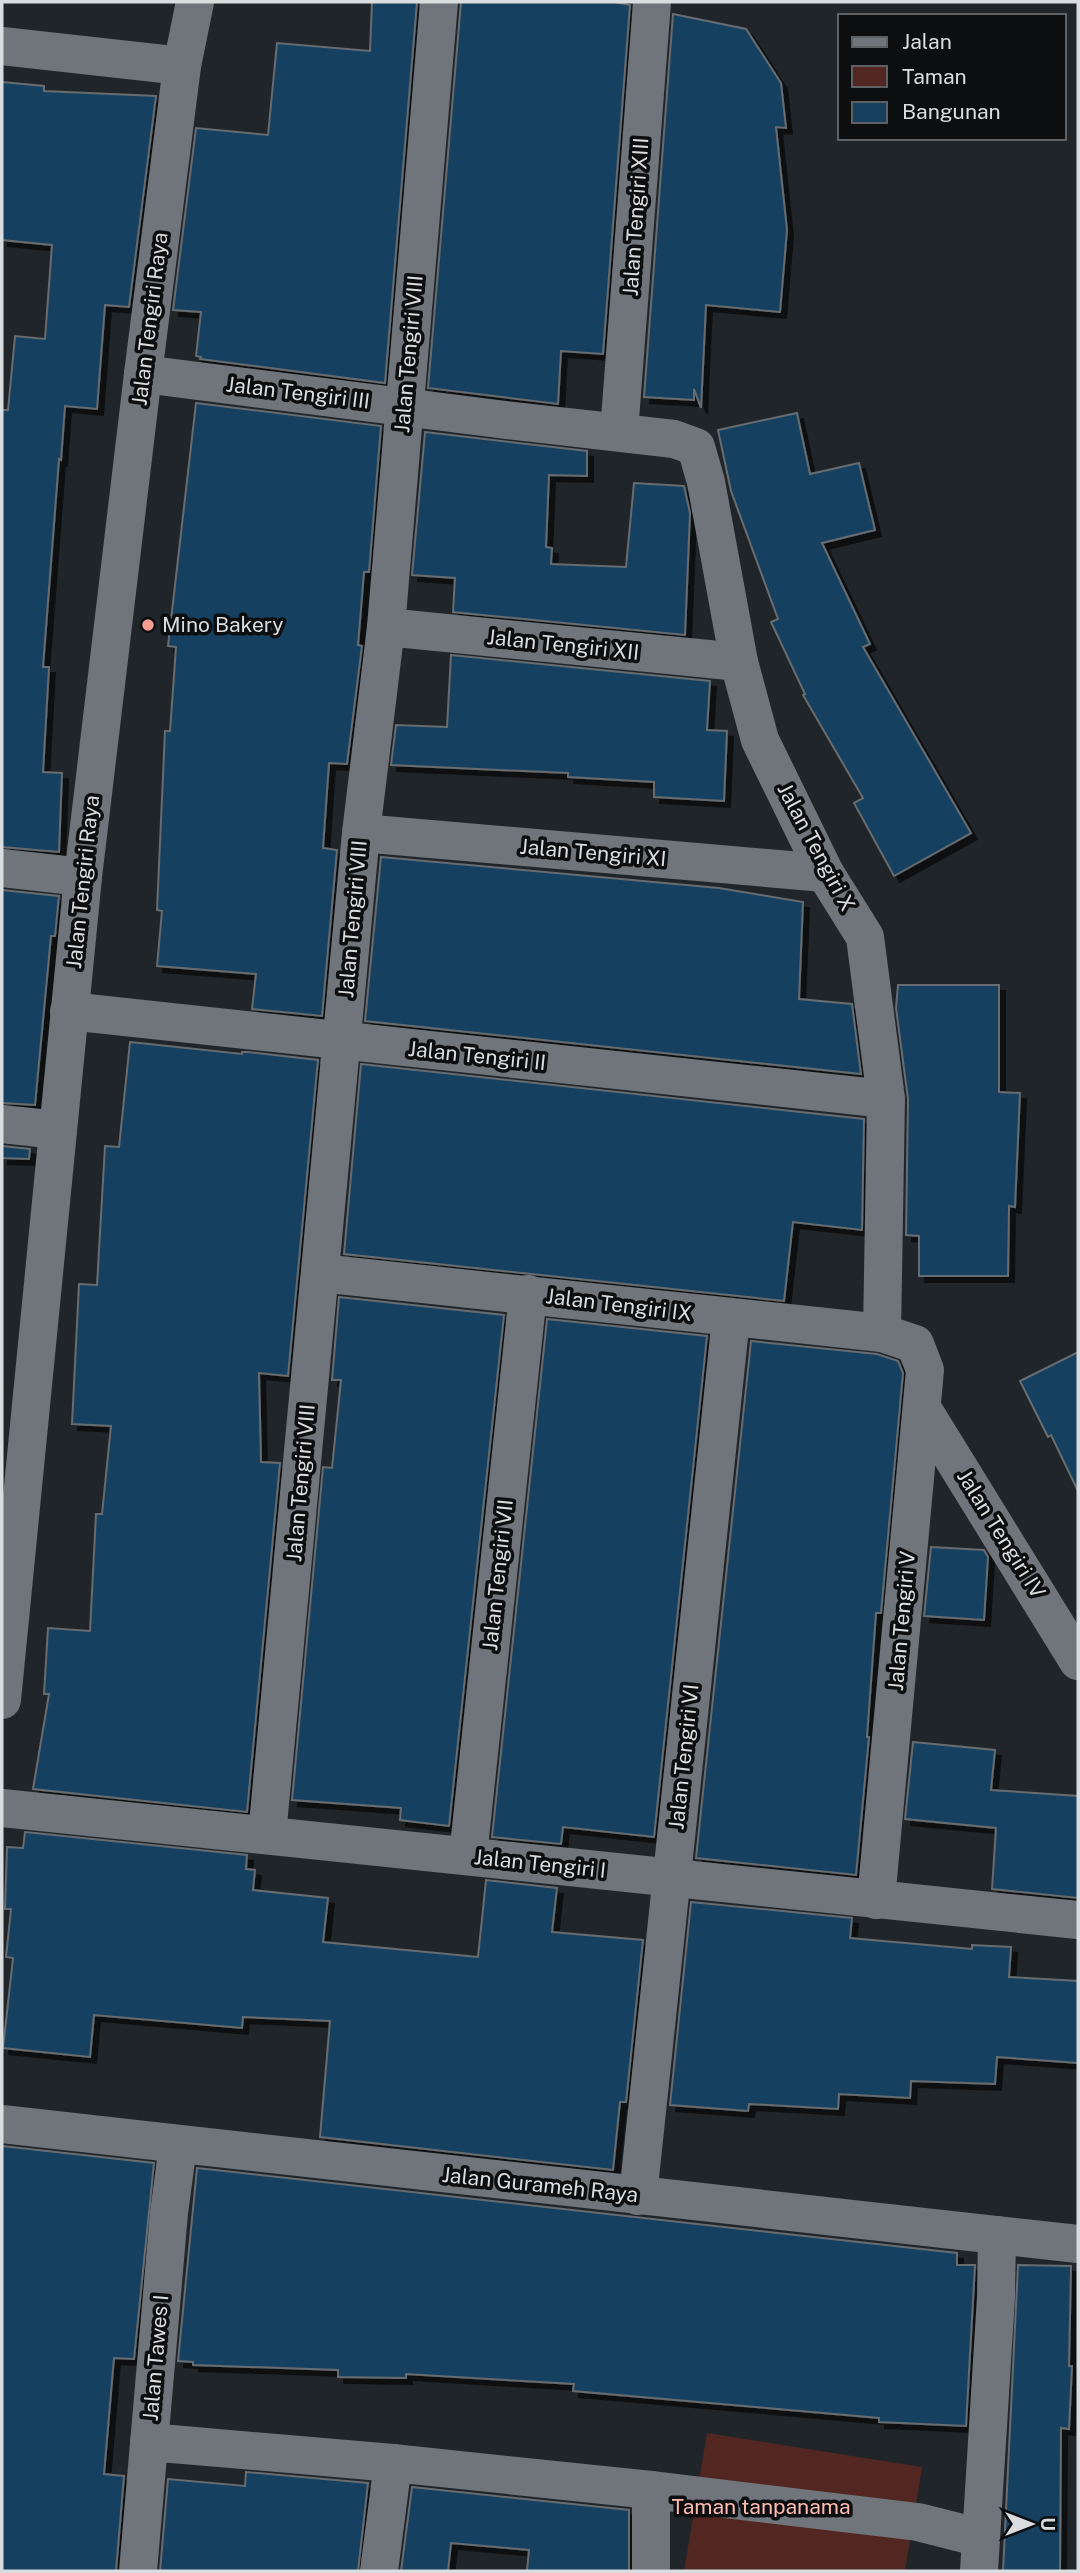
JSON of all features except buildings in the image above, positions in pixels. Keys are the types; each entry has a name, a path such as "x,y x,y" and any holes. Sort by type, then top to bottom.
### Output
{"street":[{"name":"Jalan Tengiri Raya","path":"2,1700 83,877 182,66 195,2"},
{"name":"Jalan Tengiri VIII","path":"267,1835 361,833 386,627 439,2"},
{"name":"Jalan Tengiri XIII","path":"619,432 652,2"},
{"path":"2,46 182,66"},
{"name":"Jalan Tengiri III","path":"143,374 619,432"},
{"name":"Jalan Tengiri X","path":"619,432 674,439 696,447 706,482 740,662 760,740 825,873 865,937 886,1099 898,1338"},
{"name":"Jalan Tengiri XII","path":"386,627 740,662"},
{"name":"Jalan Tengiri XI","path":"361,833 825,873"},
{"path":"2,867 83,877"},
{"name":"Jalan Tengiri II","path":"69,1011 886,1099"},
{"path":"2,1124 58,1130"},
{"name":"Jalan Tengiri IX","path":"320,1273 528,1294 898,1338"},
{"name":"Jalan Tengiri VII","path":"468,1856 528,1294"},
{"name":"Jalan Tengiri VI","path":"638,2196 731,1318"},
{"name":"Jalan Tengiri V","path":"876,1900 925,1370 898,1338"},
{"name":"Jalan Tengiri IV","path":"922,1408 1078,1661"},
{"name":"Jalan Tengiri I","path":"2,1808 1078,1920"},
{"name":"Jalan Gurameh Raya","path":"2,2124 1078,2244"},
{"name":"Jalan Tawes I","path":"138,2571 169,2213 178,2145"},
{"path":"149,2442 393,2463 918,2522 980,2555 996,2297 997,2235"},
{"path":"379,2571 393,2463"},
{"path":"651,2490 651,2571"}],"green space":[{"name":"Taman tanpanama","path":"707,2433 922,2467 905,2571 684,2571"}],"place":[{"name":"Mino Bakery","path":"148,625"}]}
